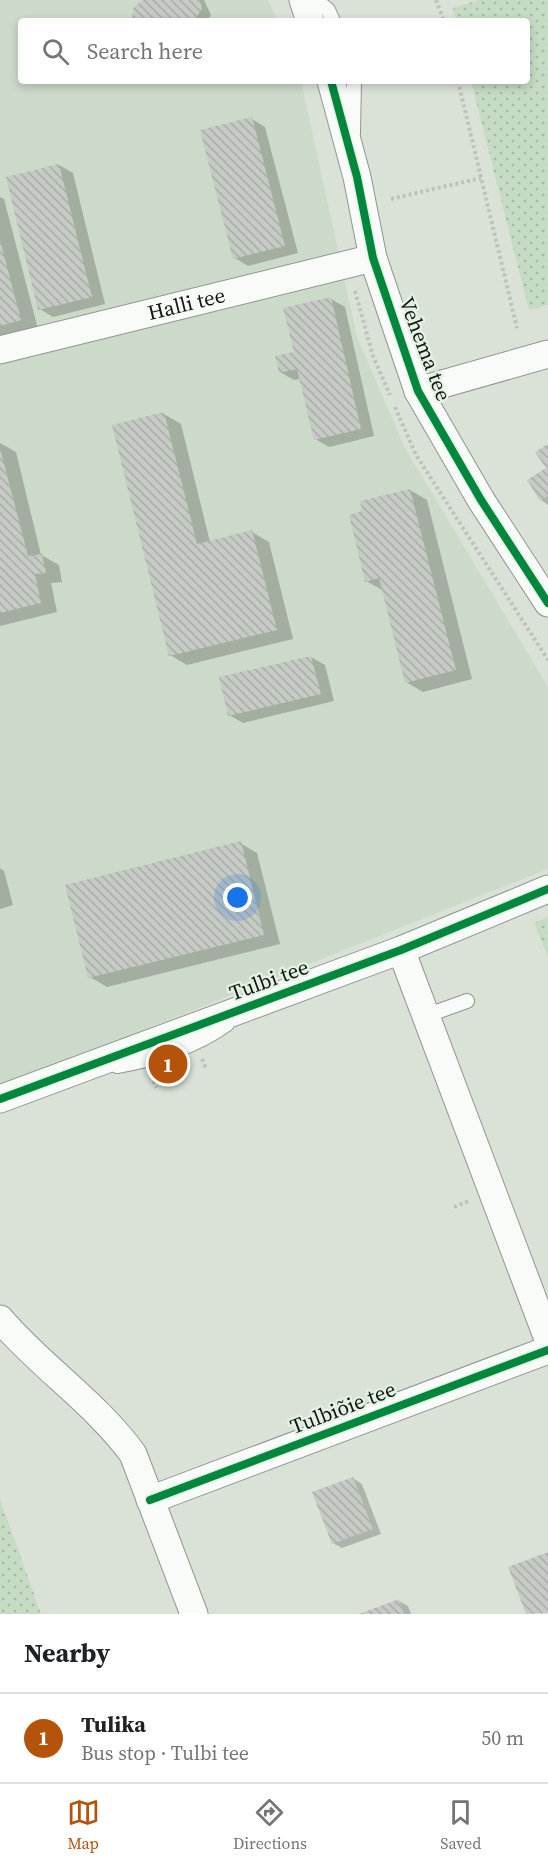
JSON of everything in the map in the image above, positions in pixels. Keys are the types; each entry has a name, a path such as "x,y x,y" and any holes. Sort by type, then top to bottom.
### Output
{"street":[{"path":"303,0 309,18"},
{"name":"Vehema tee","path":"332,84 352,156 374,258 418,391 475,490 548,603"},
{"name":"Halli tee","path":"0,350 374,258"},
{"path":"418,391 548,354"},
{"name":"Tulbi tee","path":"0,1099 401,951 548,889"},
{"path":"401,951 548,1339"},
{"path":"0,1319 17,1340 118,1434 133,1454 194,1614"},
{"name":"Tulbiõie tee","path":"150,1500 548,1350"}],"lane":[{"path":"316,0 328,10 332,18"},
{"path":"352,156 354,84"},
{"path":"425,1016 467,1001"}],"path":[{"path":"436,0 443,18"},
{"path":"459,84 517,328"},
{"path":"391,199 481,178"}],"shaded area":[{"path":"0,0 268,0 277,18 18,18 18,84 302,84 357,337 405,448 548,687 548,869 0,1087"},
{"path":"479,0 548,0 548,305 529,310 472,84 530,84 530,18 455,18 453,8"},
{"path":"548,917 548,957 534,923"},
{"path":"0,1499 41,1614 0,1614"}],"building":[{"path":"143,0 200,0 202,9 195,18 132,18 133,8"},
{"path":"252,117 285,246 233,259 200,130"},
{"path":"59,164 92,297 38,310 6,177"},
{"path":"0,240 21,320 0,326"},
{"path":"331,297 361,429 314,440 297,369 279,373 275,356 294,352 283,308"},
{"path":"164,412 197,544 252,530 277,630 169,656 112,425"},
{"path":"548,444 548,496 540,501 527,480 546,468 535,452"},
{"path":"0,448 28,556 42,554 46,573 35,574 41,603 0,613"},
{"path":"410,489 456,670 405,683 379,578 365,582 349,515 362,511 360,501"},
{"path":"311,656 321,694 228,716 219,677"},
{"path":"241,841 264,935 88,978 65,885"},
{"path":"353,1477 373,1529 332,1544 312,1492"},
{"path":"548,1552 548,1613 526,1614 508,1567"},
{"path":"399,1599 404,1614 359,1614"}],"cycle path":[{"path":"332,84 357,177 373,258 418,391 481,500 548,603"},
{"path":"0,1099 401,950 548,889"},
{"path":"150,1500 548,1350"}],"place":[{"name":"Tulika","path":"168,1064"}]}
